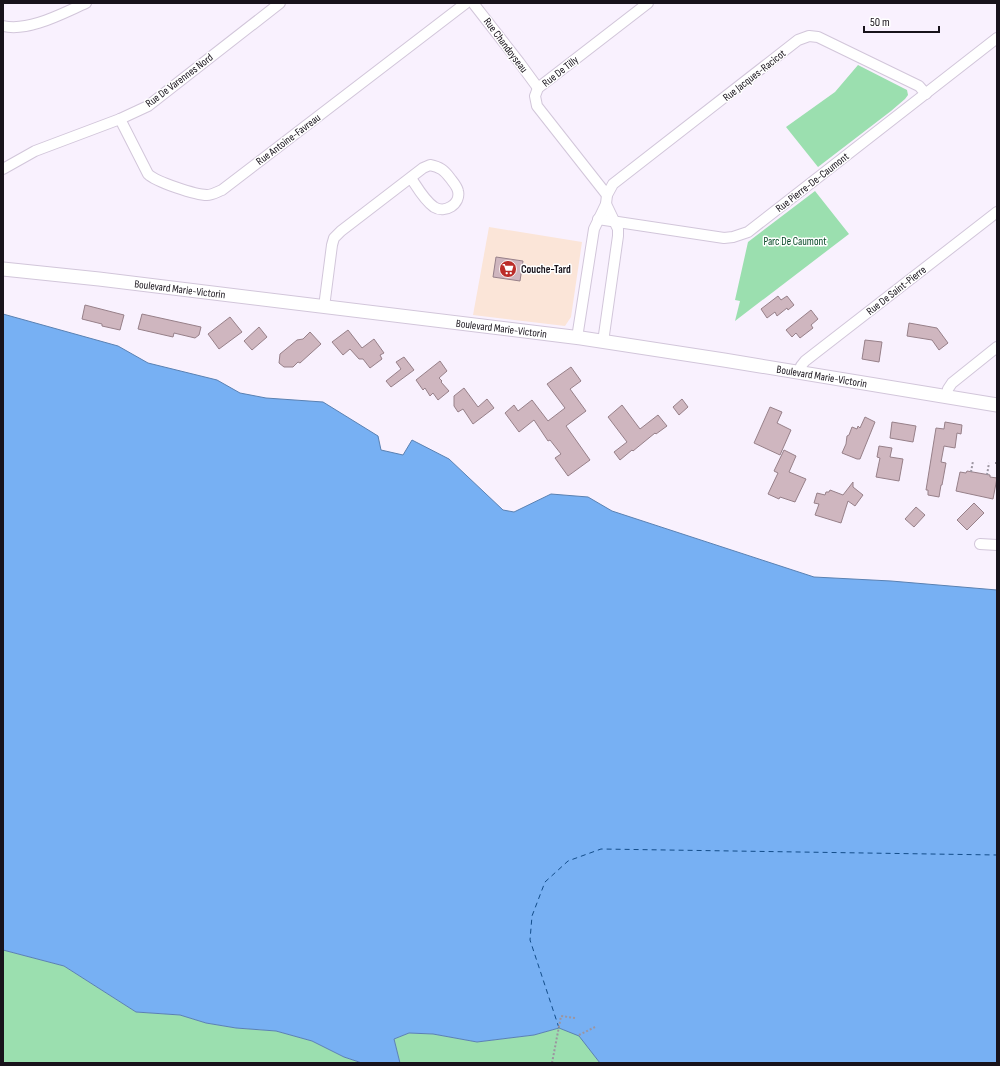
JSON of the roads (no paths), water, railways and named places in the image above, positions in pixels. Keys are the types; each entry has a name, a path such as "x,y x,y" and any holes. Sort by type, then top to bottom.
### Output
{"street":[{"path":"3,26 20,27 33,24 86,3"},
{"name":"Rue Antoine-Favreau","path":"120,119 148,174 151,177 201,194 213,194 222,190 466,3"},
{"name":"Rue Chandoyseau","path":"473,3 538,88"},
{"name":"Rue De Tilly","path":"607,200 537,106 535,96 538,88 648,3"},
{"name":"Rue De Varennes Nord","path":"3,169 35,151 120,119 148,106 274,5"},
{"name":"Rue Jacques-Racicot","path":"578,338 594,229 613,184 803,37 818,37 919,86 926,94"},
{"name":"Rue Pierre-De-Caumont","path":"598,219 724,238 748,232 997,38"},
{"path":"324,307 334,238 410,178 423,168 430,165 442,169 457,187 458,199 449,208 437,209 427,201 410,178"},
{"path":"603,342 618,236 618,229 607,200"},
{"name":"Rue De Saint-Pierre","path":"800,373 801,366 808,358 997,212"},
{"name":"Boulevard Marie-Victorin","path":"3,268 578,338 997,406"},
{"path":"946,397 948,389 952,383 997,348"},
{"path":"980,544 997,545"}],"water":[{"path":"3,314 118,346 148,363 217,380 240,393 266,398 323,402 378,436 381,450 403,455 412,440 449,459 503,510 514,512 551,494 588,497 612,511 814,577 891,581 997,590 997,1063 600,1063 579,1036 559,1028 534,1035 477,1042 433,1034 409,1033 394,1039 400,1063 362,1063 344,1057 312,1041 276,1031 236,1028 206,1023 180,1015 136,1012 64,966 3,950"}],"place":[{"name":"Couche-Tard","path":"508,269"}],"park label":[{"name":"Parc De Caumont","path":"795,241"}]}
